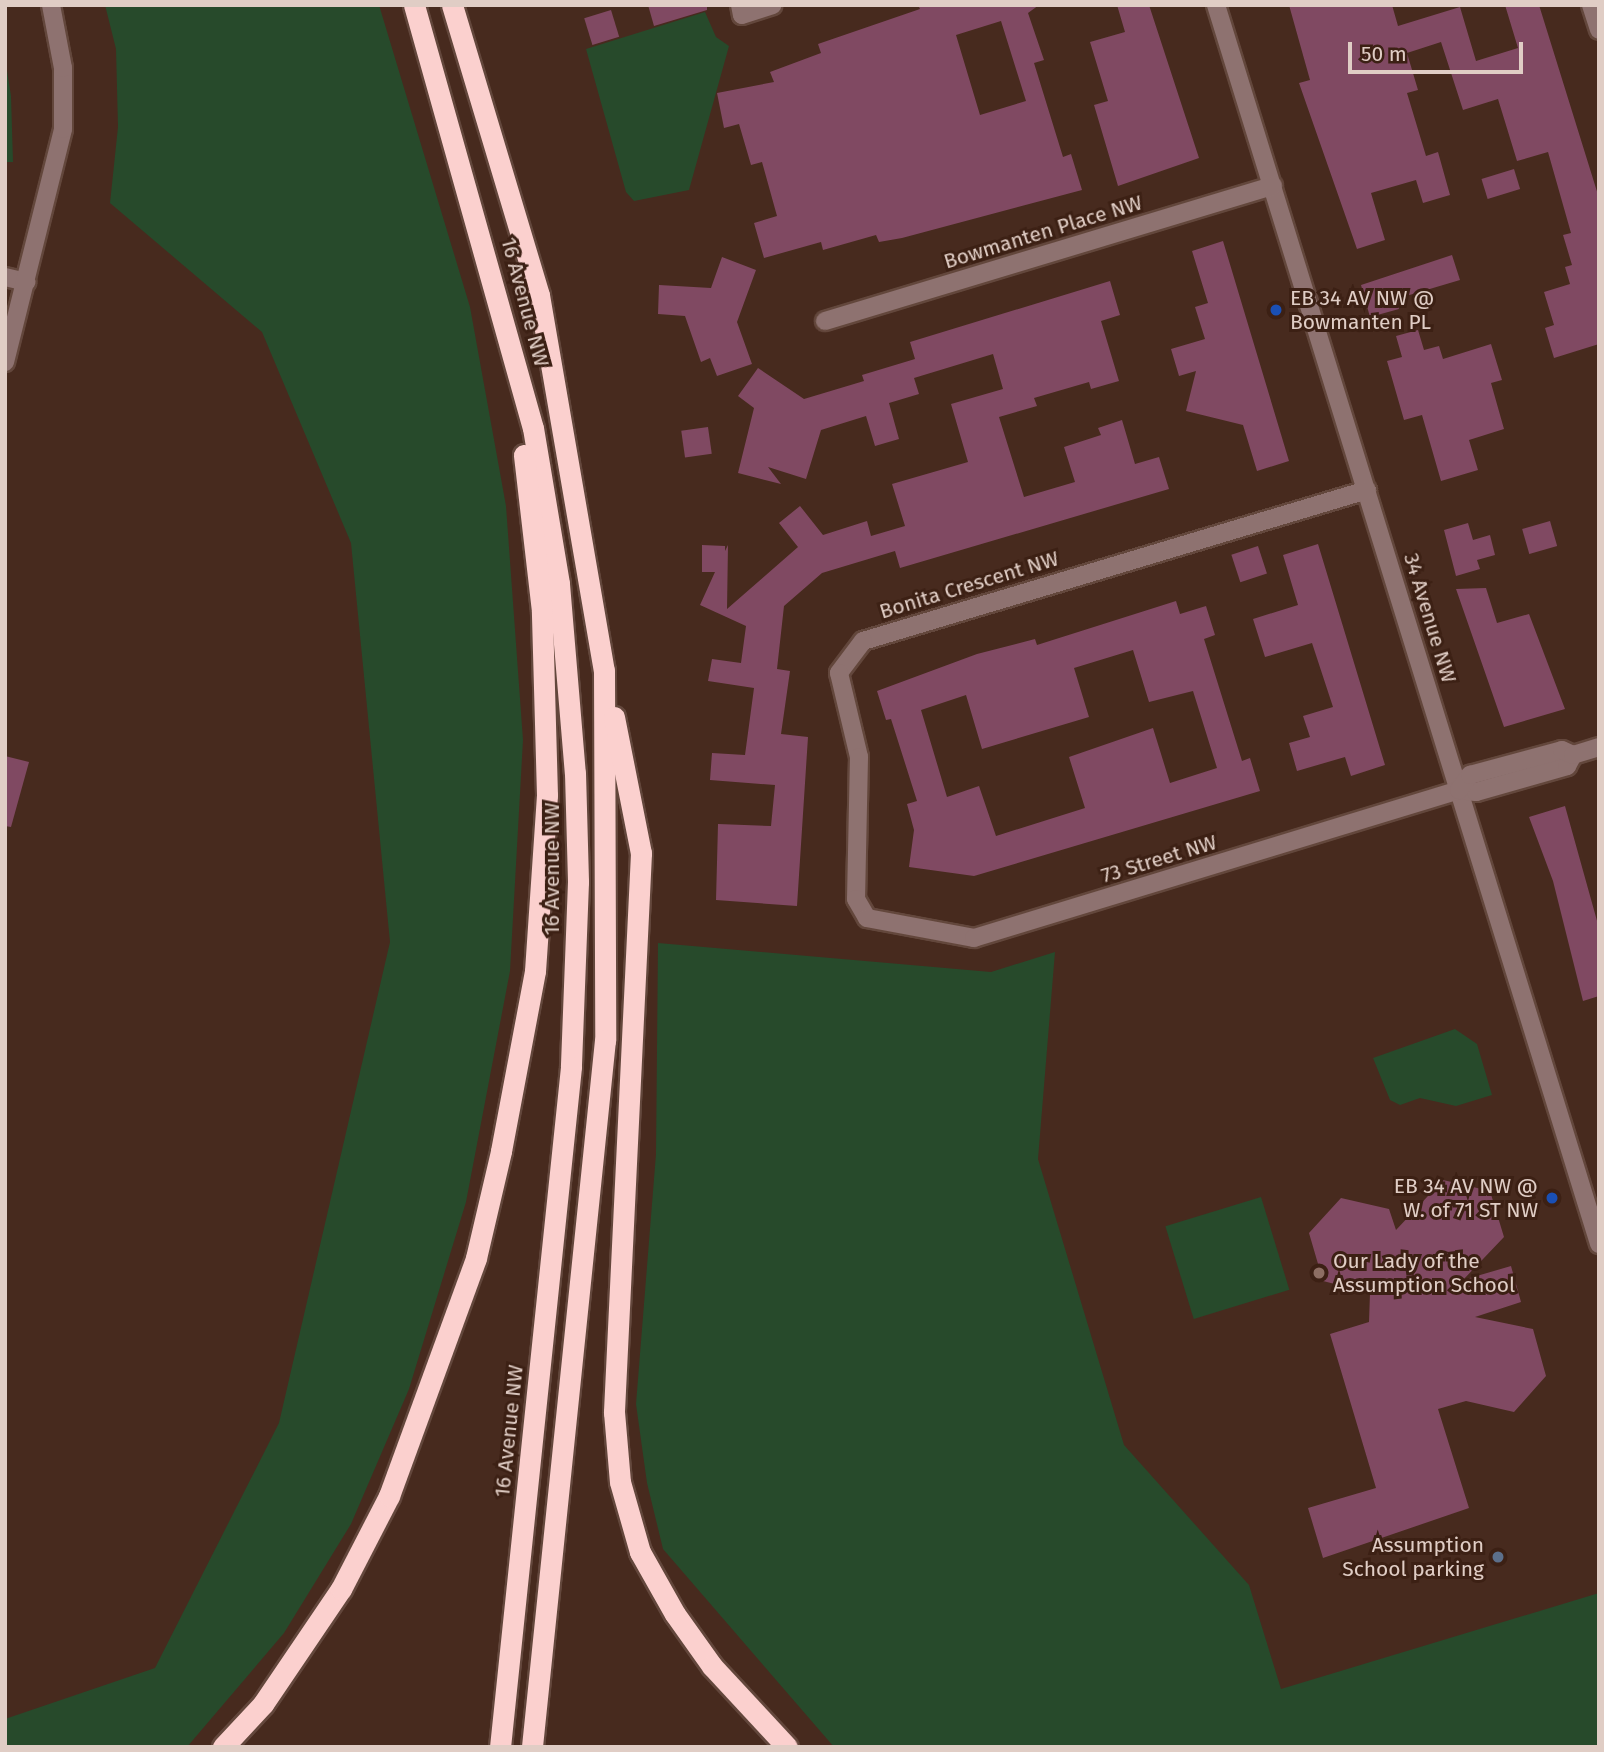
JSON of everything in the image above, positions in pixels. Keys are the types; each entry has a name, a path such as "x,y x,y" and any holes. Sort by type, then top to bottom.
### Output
{"highway":[{"name":"16 Avenue NW","path":"414,5 472,203 533,428 548,514 568,673 578,870 569,1095 500,1747"},
{"name":"16 Avenue NW","path":"452,5 539,295 604,670 605,1040 532,1747"},
{"path":"222,1747 263,1704 341,1589 389,1496 476,1258 535,971 547,795 542,611 521,431 472,203"},
{"path":"604,670 641,853 614,1412 620,1482 640,1552 675,1614 712,1666 784,1743"}],"street":[{"path":"5,362 63,128 63,68 51,5"},
{"path":"740,5 743,15 772,5"},
{"name":"34 Avenue NW","path":"1216,5 1599,1244"},
{"path":"1591,5 1599,30"},
{"name":"Bowmanten Place NW","path":"825,321 1273,186"},
{"path":"5,277 26,282"},
{"name":"Bonita Crescent NW","path":"867,918 856,899 859,757 839,673 863,641 1367,490"},
{"name":"73 Street NW","path":"867,918 974,938 1460,790 1476,792 1567,766 1573,755 1599,747"}],"green space":[{"path":"105,5 379,5 470,307 506,506 523,740 510,971 466,1202 409,1389 351,1524 284,1633 187,1747 5,1747 5,1719 155,1668 279,1423 390,942 351,543 262,332 110,203 118,127 116,49"},
{"path":"705,12 716,37 729,46 689,190 634,201 626,192 586,49"},
{"path":"5,58 11,96 13,162 5,162"},
{"path":"658,943 991,972 1055,952 1038,1159 1124,1445 1249,1585 1281,1689 1599,1593 1599,1747 834,1747 663,1549 647,1483 636,1404 656,1154"},
{"path":"1455,1029 1477,1044 1492,1095 1456,1106 1420,1098 1400,1105 1390,1100 1373,1058"},
{"path":"1261,1197 1289,1290 1194,1319 1165,1226"}],"building":[{"path":"648,5 707,5 707,10 654,26"},
{"path":"918,5 1039,5 1028,13 1044,60 1034,63 1063,157 1071,154 1082,190 902,238 879,242 876,235 823,250 821,242 764,258 754,223 777,216 762,162 751,165 739,124 724,128 717,93 774,82 770,72 821,53 818,44 920,9","holes":["1001,21 1026,101 980,115 956,35"]},
{"path":"1117,5 1149,5 1199,158 1118,186 1094,105 1108,101 1090,42 1125,32"},
{"path":"1289,5 1392,5 1398,26 1460,7 1476,61 1518,48 1505,5 1539,5 1599,198 1599,344 1554,358 1545,328 1554,325 1544,292 1570,284 1565,267 1572,265 1563,235 1571,233 1548,152 1517,161 1498,99 1463,110 1441,42 1407,53 1418,90 1407,93 1426,156 1438,152 1450,195 1423,203 1416,180 1371,193 1385,240 1357,249 1299,83 1310,80"},
{"path":"611,10 619,37 592,45 584,18"},
{"path":"1514,169 1520,189 1488,199 1481,179"},
{"path":"1223,241 1289,461 1257,471 1243,425 1186,411 1196,371 1179,376 1171,349 1205,339 1195,307 1208,303 1192,251"},
{"path":"1452,255 1460,280 1396,299 1399,309 1370,317 1361,285"},
{"path":"722,257 756,270 737,322 752,364 717,376 710,358 701,362 685,316 658,314 659,285 711,288"},
{"path":"1110,281 1120,315 1101,321 1119,381 1091,389 1089,382 1034,398 1037,406 999,417 1024,497 1075,482 1064,447 1101,435 1098,428 1122,420 1135,464 1159,457 1169,489 900,568 895,551 822,573 784,606 777,669 790,671 781,734 808,737 797,906 716,900 718,824 771,826 775,785 710,780 712,753 745,755 754,688 708,681 712,659 741,663 746,626 700,605 715,572 702,572 702,545 725,546 725,551 728,545 727,609 798,547 779,523 800,506 823,535 867,521 871,536 905,526 892,484 968,462 951,404 1003,389 993,354 914,378 919,394 889,403 899,439 875,446 866,416 821,430 806,479 768,467 781,484 738,473 754,408 738,396 758,368 804,399 864,381 862,375 915,359 910,342"},
{"path":"1418,330 1424,350 1439,346 1443,359 1491,344 1502,380 1491,383 1504,429 1469,440 1478,470 1441,481 1422,415 1404,420 1387,361 1402,357 1396,336"},
{"path":"708,427 712,454 685,457 681,431"},
{"path":"1550,521 1557,546 1529,554 1522,529"},
{"path":"1468,523 1473,540 1490,535 1495,555 1477,560 1480,569 1456,576 1444,530"},
{"path":"1318,544 1385,765 1351,776 1345,757 1297,771 1289,743 1310,737 1303,716 1333,707 1312,643 1265,657 1253,619 1298,605 1283,555"},
{"path":"1258,546 1267,574 1240,582 1231,555"},
{"path":"1486,588 1497,623 1529,614 1565,709 1504,727 1456,589"},
{"path":"1176,601 1180,614 1206,606 1215,635 1204,639 1242,761 1250,758 1260,791 974,876 909,867 914,830 907,804 917,801 891,719 886,720 877,691 977,654 1035,639 1037,645","holes":["1133,650 1149,702 1193,691 1217,768 1170,783 1153,728 1069,757 1085,808 996,836 979,786 947,797 921,710 966,695 982,749 1089,717 1074,668"]},
{"path":"5,756 29,762 11,827 5,826"},
{"path":"1565,806 1599,928 1599,996 1583,1001 1553,881 1529,817"},
{"path":"1443,1180 1490,1191 1504,1237 1463,1280 1511,1266 1521,1302 1475,1317 1533,1329 1546,1376 1514,1412 1466,1401 1438,1409 1469,1508 1323,1558 1308,1508 1376,1488 1330,1334 1369,1322 1370,1293 1323,1281 1309,1233 1341,1198 1389,1209 1396,1230"}],"place":[{"name":"EB 34 AV NW @ Bowmanten PL","path":"1276,310"},
{"name":"EB 34 AV NW @ W. of 71 ST NW","path":"1552,1198"},
{"name":"Our Lady of the Assumption School","path":"1319,1273"},
{"name":"Assumption School parking","path":"1498,1557"}]}
